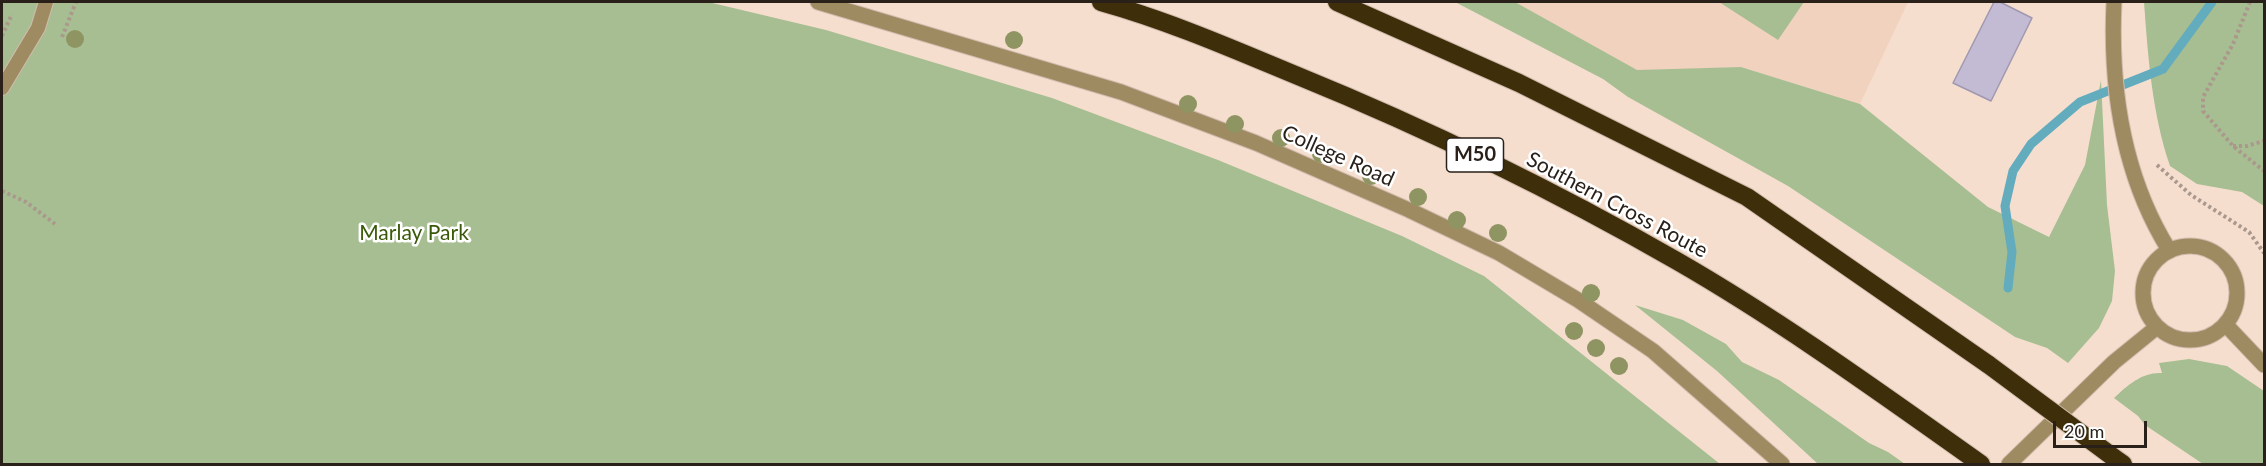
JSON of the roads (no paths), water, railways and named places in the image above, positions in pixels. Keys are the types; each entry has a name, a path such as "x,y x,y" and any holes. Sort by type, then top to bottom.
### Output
{"highway":[{"name":"Southern Cross Route","path":"1101,2 1159,18 1381,110 1536,185 1677,261 1827,354 1981,465"},
{"path":"1338,2 1519,83 1747,197 1989,365 2119,461"}],"street":[{"name":"College Road","path":"818,2 1121,92 1256,143 1499,253 1578,300 1653,351 1782,465"},
{"path":"2114,2 2115,78 2126,148 2153,223 2169,250"},
{"path":"2185,246 2202,247 2217,253 2229,265 2236,279 2238,296 2234,312 2226,326 2213,335 2199,340 2177,338 2157,327 2148,315 2143,300 2143,285 2152,265 2169,250 2185,246"},
{"path":"2226,326 2265,365"},
{"path":"2009,465 2114,362 2157,327"}],"lane":[{"path":"2,88 38,28 46,2"}],"waterway":[{"path":"2008,288 2012,252 2005,206 2013,171 2031,144 2080,102 2163,69 2212,2"}],"park label":[{"name":"Marlay Park","path":"414,233"}]}
